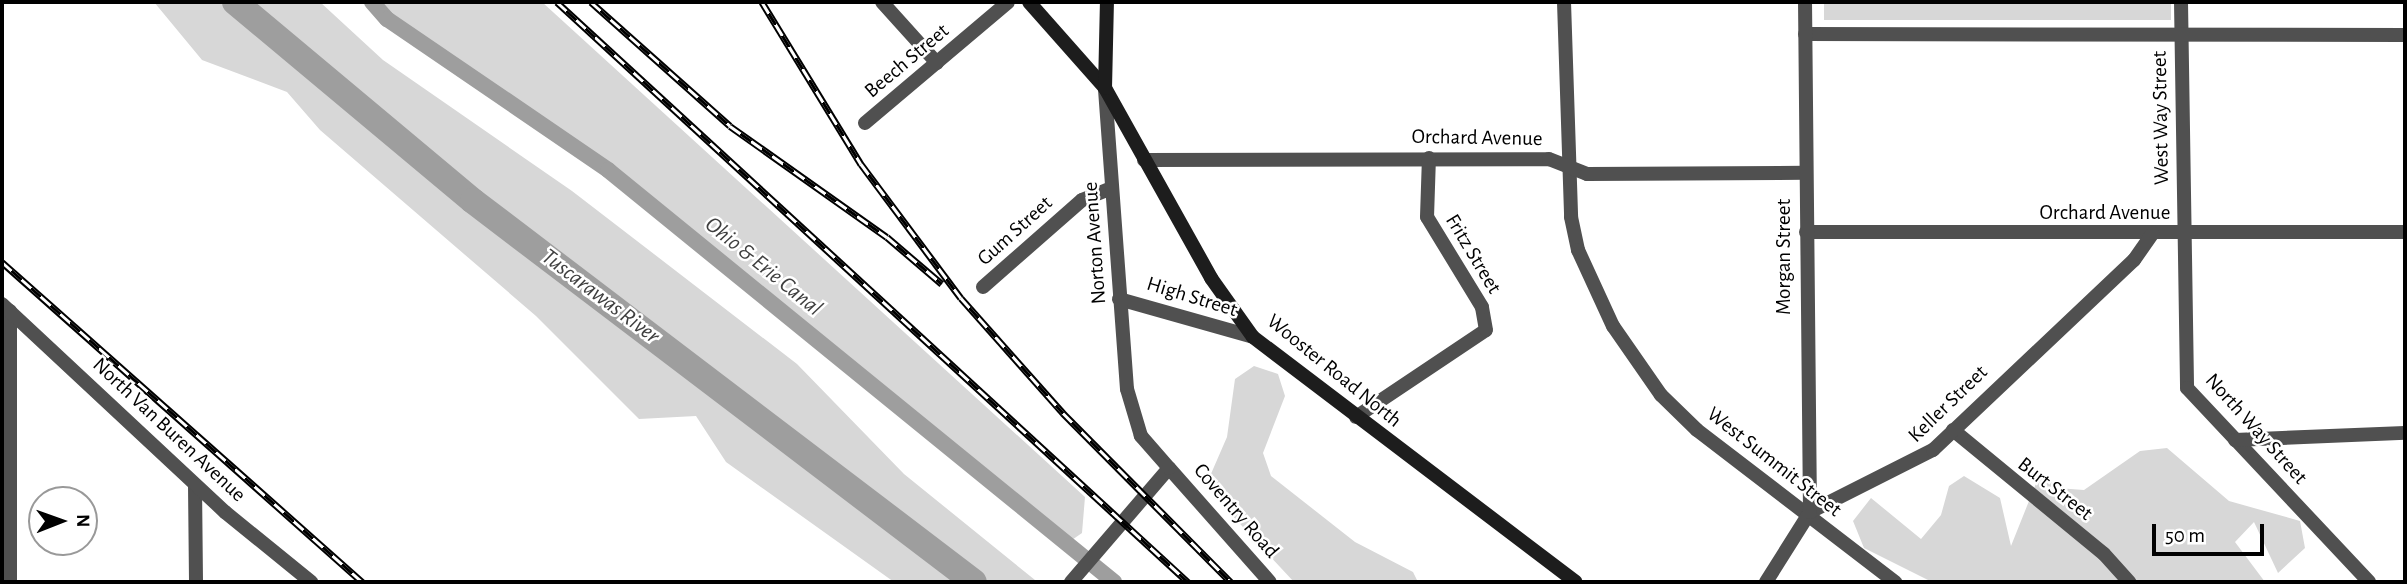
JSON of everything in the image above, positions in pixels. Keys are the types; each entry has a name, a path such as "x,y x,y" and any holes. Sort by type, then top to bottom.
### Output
{"main road":[{"name":"Wooster Road North","path":"1029,2 1105,88 1210,278 1253,337 1576,582"},
{"name":"Norton Avenue","path":"1105,88 1107,2"}],"street":[{"path":"882,2 937,63"},
{"name":"Beech Street","path":"865,123 1009,2"},
{"name":"West Summit Street","path":"1564,2 1566,161 1578,250 1613,326 1661,395 1697,430 1810,512 1895,582"},
{"name":"Morgan Street","path":"1805,2 1810,512"},
{"name":"West Way Street","path":"2181,2 2183,233"},
{"path":"1805,34 2405,35"},
{"name":"Norton Avenue","path":"1105,88 1119,299 1133,416 1169,468"},
{"name":"Orchard Avenue","path":"1144,160 1429,158 1566,161 1587,174 1805,173"},
{"name":"Fritz Street","path":"1356,417 1486,330 1482,307 1427,217 1429,158"},
{"name":"Gum Street","path":"984,287 1082,200 1112,188"},
{"name":"Orchard Avenue","path":"1806,232 2405,232"},
{"name":"North Way Street","path":"2183,233 2187,388 2369,582"},
{"name":"Keller Street","path":"1810,512 1916,464 2134,260 2152,234"},
{"name":"High Street","path":"1119,299 1253,337"},
{"path":"6,308 10,582"},
{"name":"North Van Buren Avenue","path":"6,308 195,485 311,582"},
{"name":"Burt Street","path":"1953,430 2104,554 2129,582"},
{"path":"2235,440 2405,433"},
{"path":"1074,579 1111,532 1169,468"},
{"name":"Coventry Road","path":"1169,468 1270,582"},
{"path":"195,485 196,582"},
{"path":"1766,582 1810,512"}],"shaded area":[{"path":"154,2 320,2 383,60 572,191 797,364 904,474 1035,580 894,582 726,462 696,416 639,419 536,316 320,130 287,92 202,60"},
{"path":"373,2 542,2 1085,497 1082,533 1066,544 608,170 387,19"},
{"path":"1824,2 2171,2 2171,20 1824,20"},
{"path":"1254,366 1278,374 1285,396 1263,453 1271,476 1355,542 1413,572 1418,582 1294,582 1216,498 1207,483 1227,437 1235,379"},
{"path":"2167,448 2229,501 2300,521 2305,548 2278,573 2254,522 2235,542 2265,582 1932,582 1864,548 1853,521 1871,498 1921,539 1941,515 1949,486 1964,476 2000,498 2011,546 2041,471 2057,488 2084,490 2140,451"}],"waterway":[{"name":"Tuscarawas River","path":"235,2 473,201 974,582"},
{"name":"Ohio & Erie Canal","path":"372,2 387,19 608,170 1114,582"}],"railway":[{"path":"557,2 1188,582"},
{"path":"591,2 730,126 887,237 942,284"},
{"path":"762,2 861,164 961,298 1063,413 1231,582"},
{"path":"2,262 363,582"}]}
